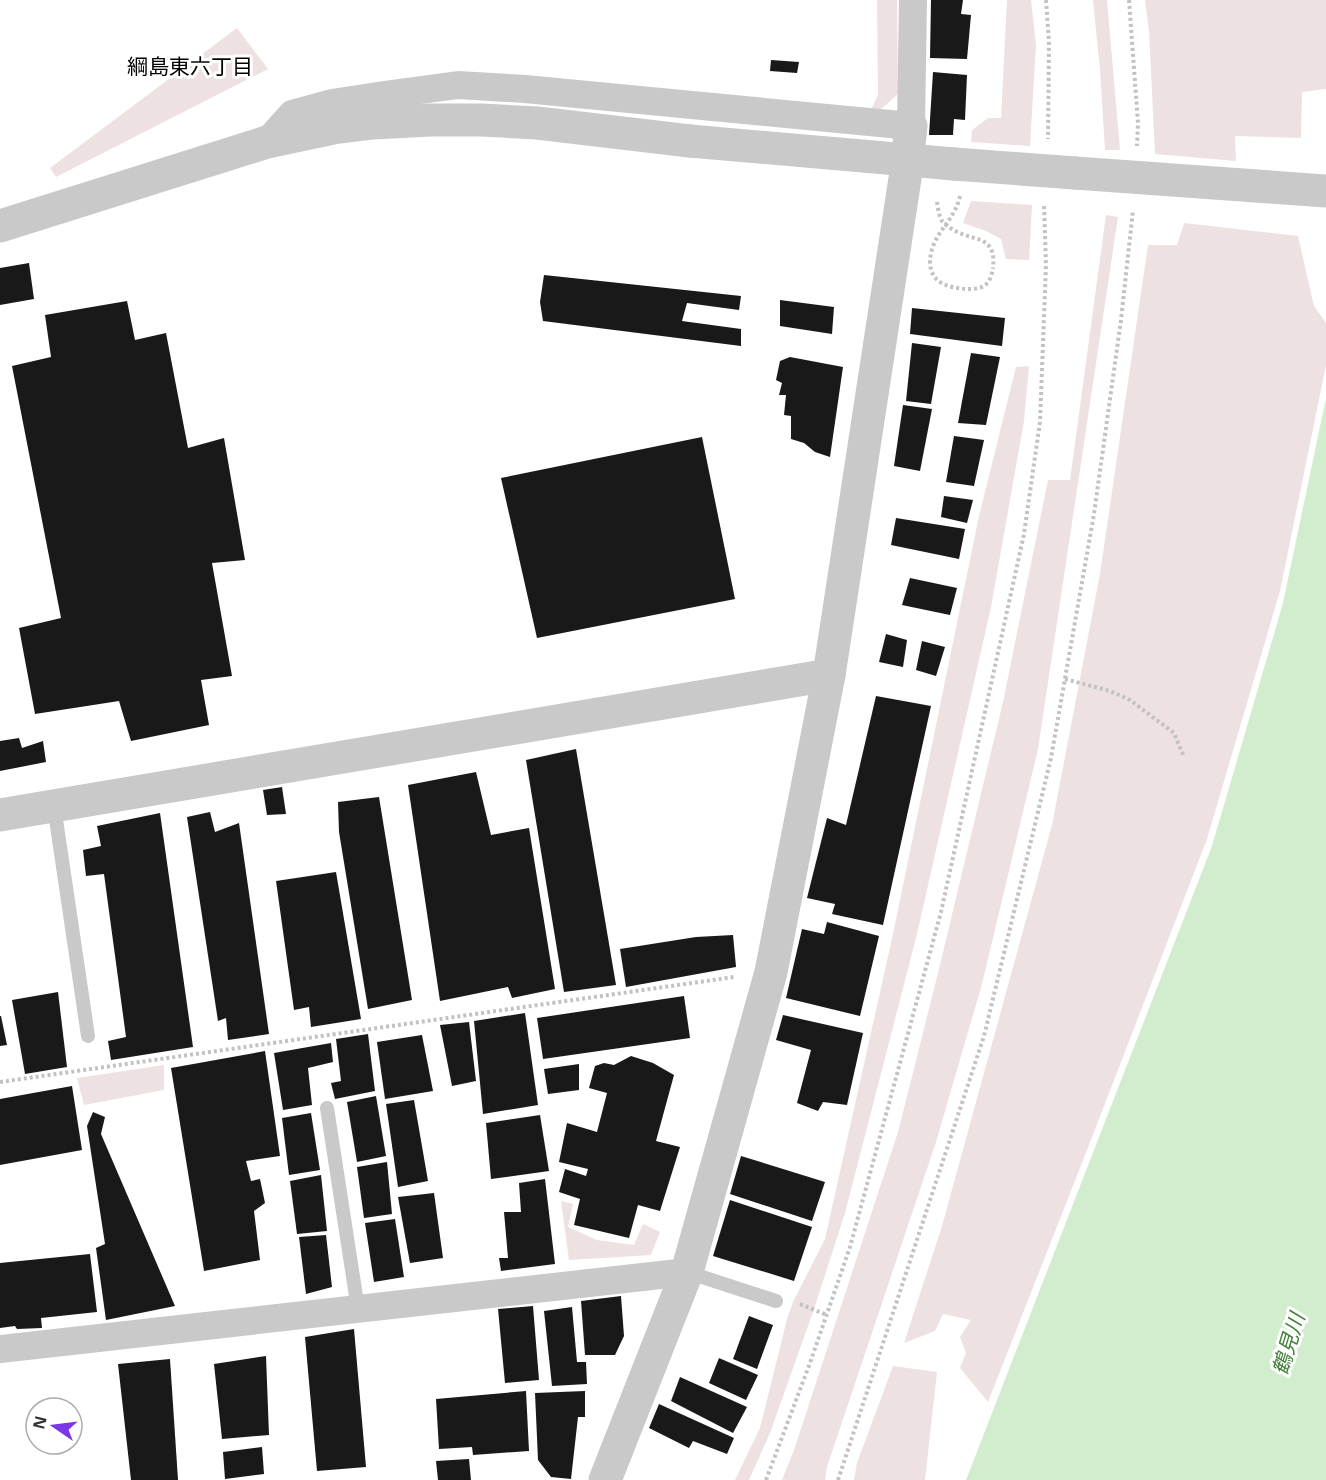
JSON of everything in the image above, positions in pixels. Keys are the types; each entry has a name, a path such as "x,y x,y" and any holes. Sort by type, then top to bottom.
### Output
{"street":[{"path":"605,1480 687,1272 771,972 829,675 900,207 911,126 913,0"},
{"path":"267,142 292,114 332,103 384,94 458,86 525,89 911,126"},
{"path":"0,226 267,142 333,128 430,120 537,123 690,141 954,164 1326,190"},
{"path":"0,815 829,675"},
{"path":"0,1349 687,1272"}],"lane":[{"path":"54,806 88,1036"},
{"path":"327,1108 358,1309"},
{"path":"687,1272 776,1301"}],"path":[{"path":"1046,0 1048,142"},
{"path":"1129,0 1138,123 1136,154"},
{"path":"937,192 937,202 943,222 961,235 986,242 991,248 994,259 992,274 986,285 976,289 946,286 933,275 930,263 935,239 955,212 960,195"},
{"path":"766,1480 850,1247 941,912 1024,534 1041,422 1046,265 1044,195"},
{"path":"838,1480 984,1036 1051,758 1092,525 1121,320 1133,207"},
{"path":"1065,679 1110,691 1130,700 1174,733 1184,757"},
{"path":"0,1083 771,972"},
{"path":"794,1302 827,1315"}],"shaded area":[{"path":"877,0 897,0 898,94 879,111 869,114 878,95"},
{"path":"1007,0 1031,0 1036,45 1030,146 971,142 972,130 988,118 1001,118"},
{"path":"1093,0 1107,0 1120,150 1105,150"},
{"path":"1145,0 1326,0 1326,89 1302,92 1301,138 1235,136 1236,161 1155,154 1149,31"},
{"path":"237,28 268,69 56,177 50,168"},
{"path":"971,201 1032,205 1029,260 1006,259 1001,239 963,223"},
{"path":"1106,215 1118,217 1038,749 982,984 936,1142 827,1467 825,1480 782,1480 794,1450 898,1132 1003,702 1048,480 1070,480"},
{"path":"1184,223 1298,236 1314,306 1326,323 1326,365 1280,591 1207,839 988,1402 960,1368 966,1353 960,1337 971,1320 943,1314 935,1331 904,1343 942,1226 1052,825 1100,574 1148,245 1177,245"},
{"path":"1029,366 1024,421 991,607 917,934 845,1213 770,1433 749,1480 735,1480 760,1428 793,1302 825,1239 893,934 979,516 1016,367"},
{"path":"164,1065 164,1090 84,1105 77,1078"},
{"path":"561,1201 573,1204 568,1227 597,1240 634,1245 643,1224 660,1232 651,1255 569,1260"},
{"path":"893,1366 937,1372 925,1480 854,1480 857,1463"}],"water":[{"name":"鶴見川","path":"1326,398 1326,1480 966,1480 1212,846 1283,603"}],"building":[{"path":"931,0 963,0 961,14 971,15 967,59 930,58"},
{"path":"771,60 799,62 797,73 770,71"},
{"path":"933,72 967,75 965,120 954,119 953,135 929,135"},
{"path":"29,263 34,299 0,305 0,268"},
{"path":"544,275 741,296 739,310 687,303 682,321 741,329 741,346 543,321 540,302"},
{"path":"780,300 834,307 832,334 780,326"},
{"path":"127,301 135,340 166,333 188,448 224,438 245,560 212,563 232,676 201,680 209,725 131,741 119,701 35,714 19,628 61,618 12,366 51,357 45,315"},
{"path":"912,308 1005,318 1002,346 910,334"},
{"path":"912,343 941,347 931,404 906,401"},
{"path":"971,353 1000,357 986,425 958,423"},
{"path":"790,357 843,367 830,457 815,452 804,443 791,439 791,416 784,415 786,395 779,395 782,383 776,380 780,361"},
{"path":"903,405 932,409 920,471 894,466"},
{"path":"954,436 984,440 974,486 946,482"},
{"path":"702,437 735,599 537,638 501,478"},
{"path":"944,496 973,500 967,523 941,517"},
{"path":"896,518 965,529 959,559 891,545"},
{"path":"910,578 957,588 950,615 902,605"},
{"path":"886,634 907,640 903,667 879,662"},
{"path":"922,641 945,647 936,676 916,670"},
{"path":"876,696 931,706 883,925 832,914 835,904 807,898 827,818 846,825"},
{"path":"19,738 22,748 43,741 46,762 0,771 0,741"},
{"path":"576,749 616,985 564,992 526,760"},
{"path":"476,772 491,835 529,828 555,989 512,998 508,987 440,1001 408,785"},
{"path":"282,787 286,814 267,815 263,790"},
{"path":"379,797 412,1000 368,1009 339,832 338,802"},
{"path":"210,812 215,832 239,823 269,1034 228,1040 226,1018 218,1021 187,817"},
{"path":"160,813 193,1047 111,1060 108,1041 126,1037 104,874 86,876 83,850 101,846 97,826"},
{"path":"336,872 361,1019 311,1027 309,1007 294,1010 276,881"},
{"path":"827,922 879,936 860,1016 786,998 802,929 824,934"},
{"path":"733,935 736,967 626,987 620,949 696,937"},
{"path":"58,992 67,1067 25,1074 12,1000"},
{"path":"684,996 690,1038 543,1059 537,1018"},
{"path":"525,1013 538,1105 483,1114 474,1021"},
{"path":"783,1015 863,1033 847,1105 823,1102 818,1111 797,1103 811,1050 776,1040"},
{"path":"0,1016 7,1045 0,1046"},
{"path":"469,1022 476,1081 452,1086 440,1025"},
{"path":"368,1034 375,1091 335,1099 331,1083 341,1081 336,1039"},
{"path":"422,1035 433,1091 385,1099 377,1042"},
{"path":"331,1043 333,1062 308,1068 312,1105 283,1110 274,1053"},
{"path":"265,1051 280,1156 246,1161 251,1181 260,1179 265,1203 254,1211 260,1260 204,1271 171,1068"},
{"path":"631,1056 653,1063 674,1075 656,1141 680,1147 660,1211 638,1205 629,1238 574,1225 580,1199 559,1192 565,1169 586,1176 588,1169 559,1162 567,1123 597,1132 607,1093 589,1088 595,1066 604,1063 614,1065"},
{"path":"579,1064 579,1090 548,1094 544,1069"},
{"path":"72,1086 82,1150 0,1165 0,1099"},
{"path":"376,1096 386,1156 357,1162 347,1102"},
{"path":"414,1100 428,1181 398,1187 386,1104"},
{"path":"93,1112 105,1117 101,1134 175,1306 106,1320 96,1248 105,1244 87,1126"},
{"path":"311,1113 320,1170 289,1175 282,1118"},
{"path":"540,1115 549,1171 491,1179 486,1123"},
{"path":"741,1156 825,1182 812,1221 730,1194"},
{"path":"387,1162 392,1214 364,1218 357,1167"},
{"path":"321,1175 327,1231 297,1234 290,1181"},
{"path":"545,1179 555,1264 501,1271 499,1258 508,1258 504,1212 521,1212 519,1183"},
{"path":"434,1193 443,1258 410,1263 398,1197"},
{"path":"730,1200 812,1227 794,1281 713,1256"},
{"path":"395,1219 404,1277 374,1282 365,1223"},
{"path":"326,1235 332,1287 306,1294 299,1237"},
{"path":"90,1254 97,1312 41,1318 42,1328 17,1329 15,1326 0,1328 0,1263"},
{"path":"621,1296 624,1336 615,1355 585,1355 581,1301"},
{"path":"533,1306 539,1380 505,1383 498,1309"},
{"path":"572,1307 577,1362 586,1362 587,1384 552,1386 544,1311"},
{"path":"749,1316 773,1325 757,1369 733,1359"},
{"path":"354,1329 366,1467 317,1471 305,1337"},
{"path":"266,1356 269,1435 222,1439 214,1364"},
{"path":"719,1358 758,1375 746,1400 709,1383"},
{"path":"170,1359 178,1480 131,1480 118,1364"},
{"path":"680,1377 747,1407 733,1433 671,1401"},
{"path":"526,1391 529,1451 473,1455 472,1447 439,1449 436,1399"},
{"path":"585,1391 585,1417 578,1417 571,1479 551,1477 538,1460 535,1393"},
{"path":"659,1404 734,1438 727,1454 693,1441 689,1448 649,1428"},
{"path":"262,1447 264,1474 225,1479 223,1452"},
{"path":"469,1459 471,1480 438,1480 436,1461"}],"district":[{"name":"綱島東六丁目","path":"190,67"}]}
